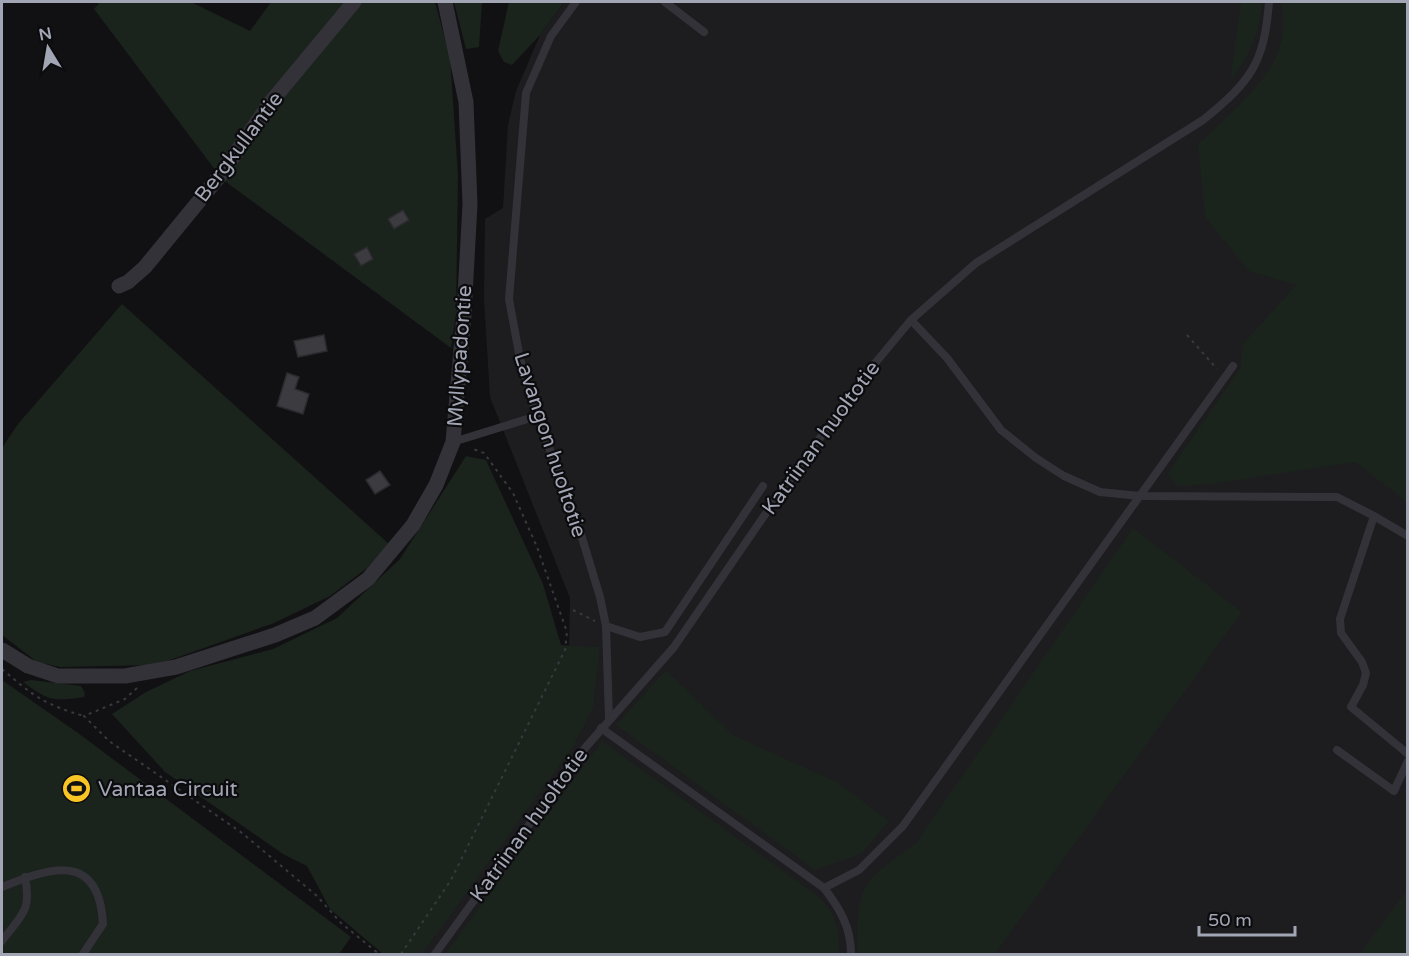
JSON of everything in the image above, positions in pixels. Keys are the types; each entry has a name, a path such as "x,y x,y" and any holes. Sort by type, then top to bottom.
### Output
{"street":[{"name":"Bergkullantie","path":"119,286 128,282 145,267 222,173 270,103 354,2"},
{"name":"Myllypadontie","path":"2,650 46,674 73,677 125,676 176,667 296,628 350,594 384,562 426,505 453,442 464,326 470,204 466,102 445,2"}],"lane":[{"name":"Lavangon huoltotie","path":"576,2 552,36 526,93 509,299 520,358 537,416 576,518 606,626 609,719"},
{"path":"664,2 704,32"},
{"name":"Katriinan huoltotie","path":"435,954 601,728 674,647 871,368 911,320 976,263 1203,120 1237,93 1256,68 1266,34 1269,2"},
{"path":"911,320 947,358 1001,430 1036,458 1064,476 1100,492 1140,496 1337,497 1407,536"},
{"path":"824,888 859,870 903,826 1233,366"},
{"path":"453,442 537,416"},
{"path":"606,626 640,637 664,632 764,486"},
{"path":"1374,516 1340,619 1341,633 1362,662 1366,673 1363,685 1351,707 1407,754"},
{"path":"601,728 824,888 841,910 848,926 851,954"},
{"path":"1337,750 1394,791 1407,761"},
{"path":"2,886 42,871 66,869 77,873 92,885 99,899 103,924 83,954"},
{"path":"2,940 27,907 29,897 25,878"}],"path":[{"path":"1187,335 1225,377"},
{"path":"401,954 451,880 565,650 567,632 537,547 513,493 484,453"},
{"path":"573,610 606,626"},
{"path":"2,669 36,699 84,716 109,741 242,833 306,886 341,924 379,954"},
{"path":"84,716 126,699 139,687"}],"shaded area":[{"path":"100,2 191,2 250,31 271,2 435,2 450,57 458,176 456,314 451,348 222,179 94,9"},
{"path":"454,2 482,2 479,47 466,49"},
{"path":"509,2 564,2 540,35 512,65 504,62 498,51"},
{"path":"564,2 1407,2 1407,954 405,954 455,881 569,648 570,598 490,397 484,299 485,219 503,208 508,125 516,91 540,35"},
{"path":"1241,2 1262,2 1261,14 1252,44 1243,63 1230,81"},
{"path":"1281,2 1407,2 1407,502 1355,462 1212,484 1177,486 1167,474 1240,369 1243,344 1296,285 1249,271 1205,217 1198,144 1243,101 1272,64 1280,46 1282,33"},
{"path":"122,304 389,544 367,568 330,596 274,623 156,665 60,667 37,662 2,635 2,448 18,424"},
{"path":"466,456 486,460 543,584 561,645 600,647 593,708 573,747 422,954 383,954 330,909 307,866 283,854 165,772 112,714 146,692 190,671 273,649 337,618 400,559"},
{"path":"1133,528 1242,612 995,954 857,954 859,912 864,889 881,870 916,843"},
{"path":"666,670 733,735 839,783 889,821 861,854 815,870 616,725"},
{"name":"Vantaa Circuit","path":"2,680 78,733 351,937 339,954 2,954"},
{"path":"31,680 81,686 85,693 84,697 51,698 38,693 23,682"},
{"path":"602,741 818,896 836,922 839,954 445,954"},
{"path":"1407,890 1407,954 1360,954"}],"building":[{"path":"403,210 409,220 394,229 388,219"},
{"path":"367,247 373,259 361,266 354,254"},
{"path":"324,335 327,351 298,357 294,341"},
{"path":"287,373 299,377 295,389 309,394 303,414 277,406"},
{"path":"380,471 390,485 375,494 366,480"}],"place":[{"name":"Vantaa Circuit","path":"77,789"}]}
